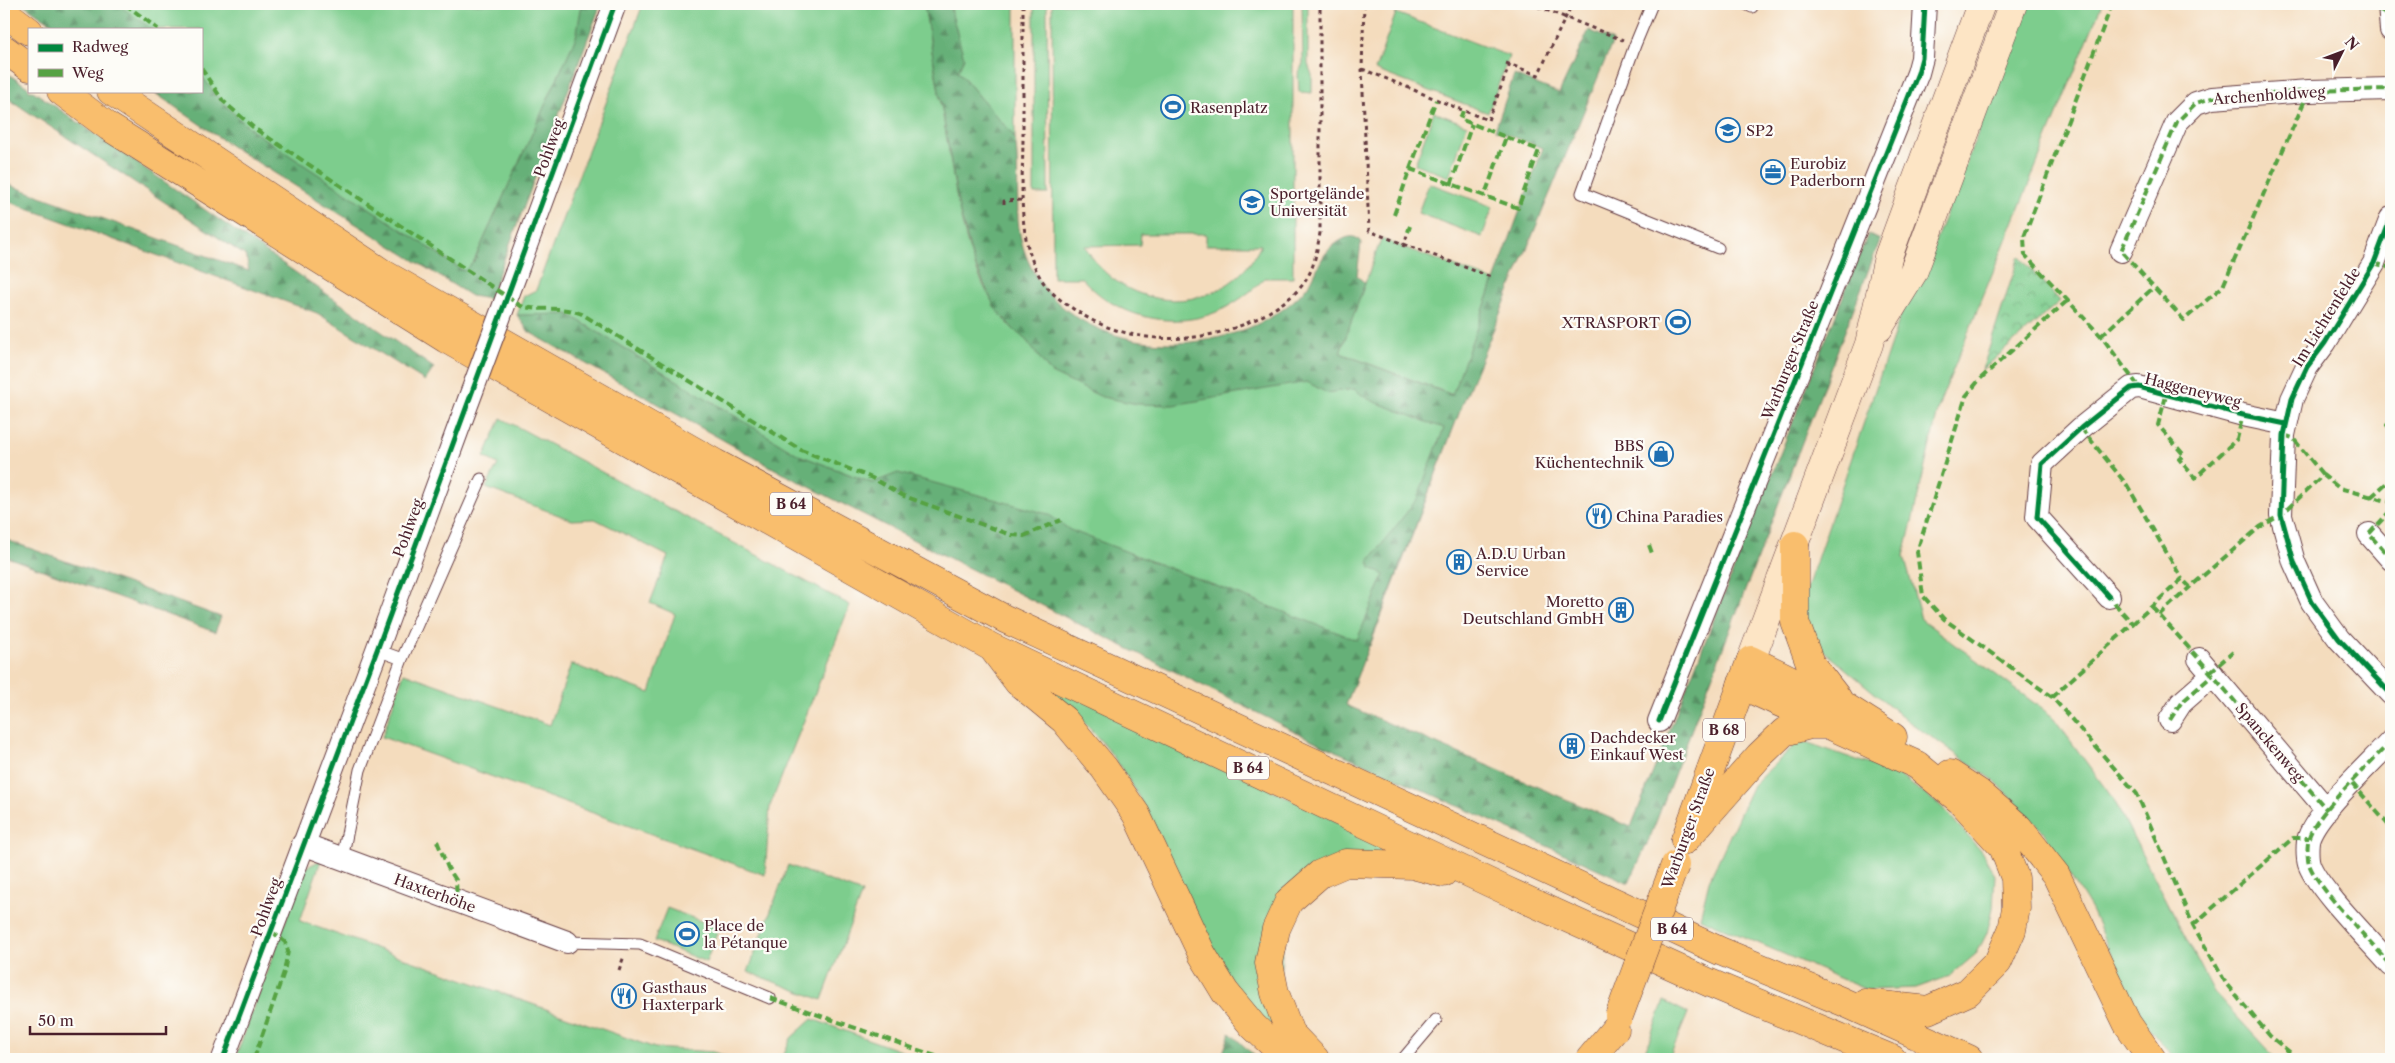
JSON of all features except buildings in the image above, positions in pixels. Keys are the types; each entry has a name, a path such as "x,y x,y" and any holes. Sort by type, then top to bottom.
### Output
{"main road":[{"name":"Warburger Straße","path":"1604,1059 1741,685 1869,344 1888,257 1981,4"},
{"name":"Warburger Straße","path":"1869,344 1913,274 2014,4"},
{"path":"4,12 28,30"},
{"path":"4,49 28,66"},
{"name":"B 64","path":"62,92 109,127 446,339 991,647 1505,890 1710,983 1892,1059"},
{"name":"B 64","path":"112,92 384,274 715,463 1005,619 1720,951 1841,1001 1969,1059"},
{"path":"1795,545 1795,622 1810,663 1839,716"},
{"path":"991,647 1018,682 1064,720 1104,768 1136,814 1202,954 1225,992 1253,1026 1288,1059"},
{"path":"1751,660 1917,765 1962,802 2003,847 2015,878 2016,908 2012,930 1998,962 1968,992 1928,1010 1841,1001"},
{"path":"1741,685 1839,716 1979,793 2018,827 2056,875 2127,1023 2152,1059"},
{"path":"1680,852 1759,756 1784,732 1810,726 1839,716"},
{"path":"1315,1059 1290,1033 1274,993 1270,962 1276,929 1290,902 1320,874 1346,863 1412,865 1505,890"},
{"path":"1590,1059 1617,1022"}],"street":[{"name":"Pohlweg","path":"223,1059 377,650 616,4"},
{"name":"Warburger Straße","path":"1659,721 1918,73 1922,58 1925,4"},
{"path":"2389,4 2391,30"},
{"name":"Archenholdweg","path":"2121,251 2177,122 2196,103 2212,98 2309,91 2391,89"},
{"name":"Im Lichtenfelde","path":"2391,218 2383,266 2307,368 2292,399 2286,424 2282,515 2294,562 2312,602 2333,632 2391,694"},
{"name":"Haggeneyweg","path":"2109,597 2037,517 2042,464 2081,428 2131,388 2138,387 2233,413 2286,424"},
{"path":"2369,534 2391,559"},
{"name":"Spanckenweg","path":"2170,720 2206,667 2327,810"},
{"path":"2391,741 2327,810 2316,824 2309,838 2309,863 2322,885 2391,964"},
{"name":"Haxterhöhe","path":"303,844 567,942"}],"lane":[{"path":"1652,4 1635,45 1582,193 1718,248"},
{"path":"342,859 360,770 402,659 482,479"},
{"path":"377,650 402,659"},
{"path":"567,942 640,944 770,998"},
{"path":"1402,1059 1436,1020"}],"path":[{"path":"1023,4 1024,222 1030,253 1040,276 1047,288 1083,316 1108,329 1140,336 1170,339 1196,338 1224,332 1254,321 1279,306 1305,281 1315,260 1320,233 1320,4"},
{"path":"1364,4 1362,69 1369,231 1403,246 1491,277"},
{"path":"1531,4 1635,45"},
{"path":"1362,69 1488,120 1508,64 1538,75 1572,4"},
{"path":"1004,204 1004,201 1024,200"},
{"path":"1403,246 1408,232"}],"green space":[{"path":"23,4 117,4 151,28 59,28"},
{"path":"84,4 592,4 474,261 497,280 492,293 233,121 202,92 202,28 115,28"},
{"path":"582,4 601,4 489,299 471,296 233,147 153,92 202,92 202,76 227,106 256,133 464,271 474,261 576,37"},
{"path":"643,4 924,4 960,215 975,265 985,288 998,310 1014,330 1282,370 1463,403 1370,646 872,483 798,455 517,315 524,296 536,290"},
{"path":"924,4 951,4 950,7 964,58 958,71 1014,137 1016,142 1018,220 1023,248 1034,273 1049,294 1068,312 1091,325 1116,335 1142,341 1188,342 1227,335 1265,321 1282,310 1297,298 1309,284 1322,259 1336,243 1348,237 1355,237 1361,243 1357,276 1365,283 1340,353 1452,395 1543,148 1495,130 1514,75 1559,93 1589,30 1613,41 1463,403 1346,705 1631,827 1868,234 1880,240 1651,835 1629,883 1318,743 1065,617 784,474 529,332 517,315 568,314 799,455 872,483 898,473 1048,514 1070,530 1357,640 1384,575 1371,568 1369,561 1417,499 1444,428 1374,402 1355,389 1327,393 1307,382 1173,405 1137,404 1102,397 1051,373 1026,340 1014,330 995,308 973,260 959,209"},
{"path":"951,4 1015,4 1015,139 958,71"},
{"path":"1034,4 1047,4 1048,194 1034,194"},
{"name":"Rasenplatz","path":"1052,4 1293,4 1293,278 1265,278 1236,302 1225,308 1206,316 1168,320 1130,312 1096,292 1082,278 1053,278","holes":["1141,234 1206,234 1206,245 1261,245 1245,269 1224,287 1200,297 1174,300 1148,296 1123,286 1102,269 1085,246 1140,245"]},
{"path":"1302,4 1308,4 1308,64 1312,75 1312,93 1299,92 1298,75 1303,63"},
{"path":"2029,4 2102,4 1940,402 1904,556 1921,619 2053,717 2114,800 2214,992 2276,1059 2175,1059 2139,1016 2091,910 2043,831 1995,781 1908,721 1823,650 1801,626 1805,594 1909,291 1921,277"},
{"path":"1396,13 1509,56 1488,113 1375,70"},
{"path":"4,71 28,87 28,92 34,92 434,368 425,381 317,313 4,200 4,183 249,271 246,256 4,96"},
{"path":"1434,112 1467,125 1449,177 1415,164"},
{"path":"1429,183 1493,207 1482,237 1418,213"},
{"path":"1381,239 1494,281 1453,395 1340,353"},
{"path":"2019,256 2060,301 1982,370"},
{"path":"501,418 850,605 770,806 765,875 382,737 404,673 550,725 571,664 650,693 675,614 650,603 668,556 595,519 572,520 486,488 498,464 484,457"},
{"path":"4,539 221,617 215,632 4,556"},
{"path":"1034,675 1396,850 1286,895 1277,1037 1246,1001 1230,978 1200,923 1147,812 1115,759 1087,726"},
{"path":"1800,740 1897,774 1941,806 1981,851 1995,875 1993,908 1987,933 1977,953 1950,976 1916,988 1867,990 1700,918 1709,881 1753,785"},
{"path":"321,860 300,921 655,1048 714,1052 734,1059 235,1059 305,868"},
{"path":"788,865 862,893 822,1000 748,972"},
{"name":"Place de la Pétanque","path":"667,908 719,928 706,962 654,941"},
{"path":"1664,1001 1688,1013 1669,1059 1642,1059"},
{"path":"812,1019 923,1059 782,1059 791,1038"},
{"path":"1230,1033 1258,1059 1221,1059"}],"marked path":[{"path":"125,4 157,28"},
{"path":"682,4 722,6 736,4"},
{"path":"2112,4 2024,237 2025,255 2101,336 2139,387"},
{"path":"2368,4 2391,17"},
{"path":"202,70 223,101 254,128 521,306 536,309 559,309 582,314 801,450 872,478 904,496 1011,535 1024,536 1061,520"},
{"path":"2309,91 2223,286 2184,320 2121,251 2177,122 2196,103 2212,98 2309,91 2391,89"},
{"path":"1410,169 1436,100"},
{"path":"1463,111 1460,119 1506,137 1484,197"},
{"path":"1451,185 1472,124"},
{"path":"1394,215 1410,169 1518,208 1539,150 1506,137"},
{"path":"1408,232 1410,226"},
{"path":"2374,263 2391,268"},
{"path":"2101,336 2153,288"},
{"path":"2067,301 1980,379 1966,396 1917,552 1923,596 1944,619 2052,697 2137,794 2193,925 2227,985 2270,1036 2298,1059"},
{"path":"2166,396 2158,425 2184,455 2179,459 2195,478 2237,439 2243,415"},
{"path":"2391,422 2387,425 2391,430"},
{"path":"2081,428 2127,485 2182,579"},
{"path":"2284,435 2293,438 2323,475"},
{"path":"2052,697 2182,579 2190,587 2260,527 2281,515 2323,475 2339,488 2391,502"},
{"path":"2371,497 2391,479"},
{"path":"2391,510 2369,534 2391,559"},
{"path":"1649,545 1653,556"},
{"path":"2159,615 2190,587"},
{"path":"2106,594 2134,625"},
{"path":"2152,607 2199,659 2327,810"},
{"path":"2210,672 2233,652"},
{"path":"2170,720 2181,703 2213,675"},
{"path":"2391,741 2323,814 2314,826 2308,843 2309,864 2314,874 2346,915 2391,965"},
{"path":"2352,783 2391,828"},
{"path":"2193,925 2293,838 2309,838"},
{"path":"437,841 448,868 456,880 457,901"},
{"path":"254,1059 284,972 288,951 285,942 271,931"},
{"path":"770,998 944,1059"}],"cycle path":[{"path":"223,1059 377,650 615,4"},
{"path":"1659,721 1918,73 1922,58 1925,4"},
{"path":"2391,218 2374,263 2325,343 2307,367 2292,399 2284,435 2281,515 2294,562 2312,602 2339,639 2391,694"},
{"path":"2109,597 2037,517 2042,464 2081,428 2131,388 2139,387 2243,415 2286,424"}],"place":[{"name":"Rasenplatz","path":"1173,107"},
{"name":"SP2","path":"1728,130"},
{"name":"Eurobiz Paderborn","path":"1773,172"},
{"name":"Sportgelände Universität","path":"1252,202"},
{"name":"XTRASPORT","path":"1678,322"},
{"name":"BBS Küchentechnik","path":"1661,454"},
{"name":"China Paradies","path":"1599,516"},
{"name":"A.D.U Urban Service","path":"1459,562"},
{"name":"Moretto Deutschland GmbH","path":"1621,610"},
{"name":"Dachdecker Einkauf West","path":"1572,746"},
{"name":"Place de la Pétanque","path":"687,934"},
{"name":"Gasthaus Haxterpark","path":"624,996"}]}
